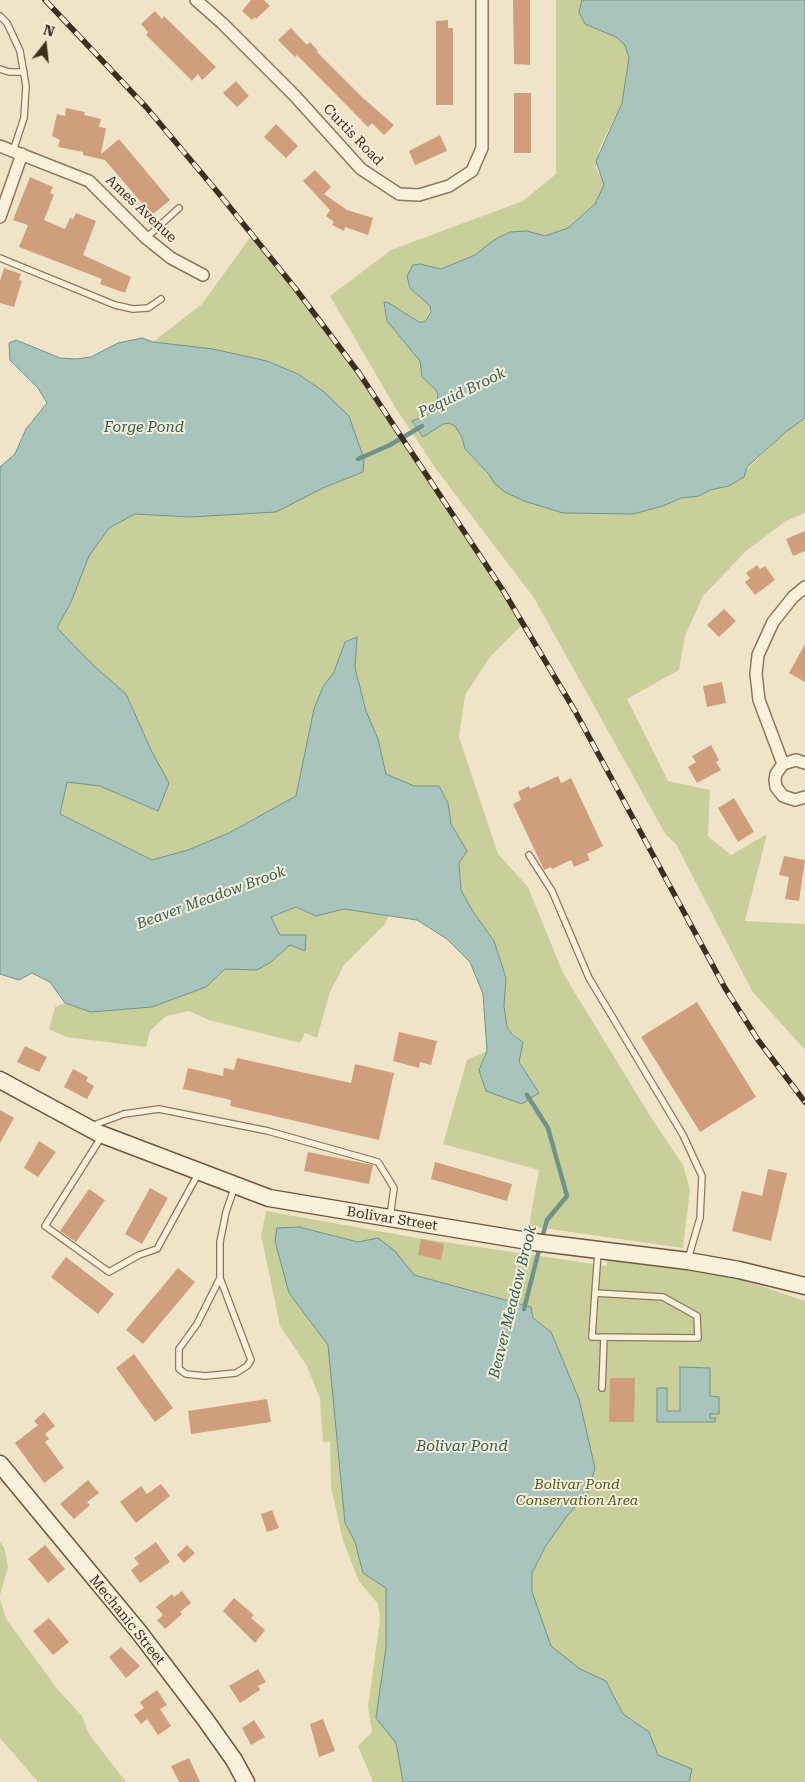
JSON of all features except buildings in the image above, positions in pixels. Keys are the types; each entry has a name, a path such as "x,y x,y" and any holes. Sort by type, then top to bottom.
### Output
{"street":[{"name":"Curtis Road","path":"196,0 222,23 295,96 361,169 398,194 419,195 449,186 472,170 482,148 482,0"},
{"name":"Ames Avenue","path":"0,146 89,181 146,238 171,258 203,275"},
{"path":"0,217 18,153"},
{"path":"783,764 759,700 756,674 758,655 773,622 793,597 805,587"},
{"path":"805,763 796,760 783,764 776,774 776,786 779,792 789,799 805,797"},
{"name":"Bolivar Street","path":"0,1080 103,1135 268,1198 540,1243 688,1261 739,1270 805,1286"},
{"name":"Mechanic Street","path":"0,1464 139,1632 205,1719 234,1760 246,1782"}],"lane":[{"path":"0,16 7,23 20,50 26,86 24,118 18,153"},
{"path":"0,68 9,72 24,72"},
{"path":"146,238 179,208"},
{"path":"0,258 115,305 133,309 148,308 161,299"},
{"path":"529,855 552,891 589,978 683,1135 702,1176 700,1218 688,1261"},
{"path":"87,1127 124,1114 159,1108 268,1131 378,1162 394,1188 390,1219"},
{"path":"103,1135 44,1226 109,1272 139,1254 157,1250 199,1172"},
{"path":"220,1278 197,1324 179,1349 179,1369 186,1374 205,1376 236,1372 247,1366 251,1360 220,1278 220,1242 226,1212 235,1186"},
{"path":"595,1293 663,1297 697,1316 698,1338 592,1337 595,1293 598,1250"},
{"path":"602,1388 604,1337"}],"green space":[{"path":"556,0 584,0 582,1 585,24 616,37 625,45 629,58 622,103 599,149 596,167 604,185 601,194 595,204 568,228 545,236 494,240 475,255 441,269 420,264 410,288 430,306 429,317 425,322 419,322 389,303 384,302 387,321 420,361 422,377 436,390 438,395 436,407 427,415 412,421 423,437 443,424 449,423 455,426 462,437 465,449 505,492 563,513 633,514 663,506 681,498 699,496 710,490 729,486 787,431 805,418 805,513 786,521 746,551 703,596 685,636 679,670 627,699 668,781 710,790 708,836 731,855 767,834 745,921 805,924 805,1050 752,991 676,844 666,835 534,598 436,469 395,407 330,296 391,250 523,201 556,174"},
{"path":"252,235 359,373 433,482 523,624 490,657 465,695 459,737 498,854 528,887 563,973 652,1119 683,1165 690,1189 683,1248 529,1226 539,1170 443,1144 467,1060 487,1051 479,1070 539,1093 519,1062 522,1042 507,1027 504,1006 506,978 494,941 472,910 461,890 459,862 467,851 451,823 448,803 439,786 414,786 386,774 378,739 366,711 355,668 357,638 345,642 334,672 323,687 314,709 297,796 229,833 188,850 152,860 60,814 67,782 100,786 157,811 152,752 126,694 93,665 57,628 71,602 89,556 109,528 135,514 190,517 323,488 363,472 323,391 298,374 267,361 229,353 153,342 202,304"},
{"path":"296,907 316,916 344,909 389,915 385,924 344,965 330,992 317,1038 305,1033 300,1043 209,1020 189,1011 166,1016 150,1031 146,1047 66,1037 49,1029 55,1007 65,1003 91,1012 152,1007 206,987 225,969 257,970 271,962 290,945 280,935 271,917"},
{"name":"Bolivar Pond Conservation Area","path":"266,1211 417,1238 607,1266 606,1256 740,1279 805,1301 805,1782 373,1782 358,1746 372,1732 368,1707 380,1619 378,1604 359,1581 343,1541 331,1487 330,1441 323,1443 320,1399 307,1366 280,1326 261,1235"},
{"path":"0,1542 4,1547 8,1567 0,1595"},
{"path":"0,1599 6,1619 59,1691 82,1716 89,1734 126,1782 38,1782 0,1738"}],"water":[{"path":"582,0 805,0 805,418 787,431 747,467 744,477 729,486 710,490 699,496 681,498 663,506 633,514 563,513 524,501 505,492 495,484 488,473 465,449 462,437 455,426 449,423 443,424 423,437 412,421 427,415 436,407 438,395 436,390 422,377 420,361 387,321 384,302 389,303 419,322 425,322 431,312 430,306 410,288 407,276 413,265 420,264 441,269 475,255 494,240 510,232 527,231 545,236 568,228 595,204 604,185 596,161 622,103 629,58 625,45 616,37 585,24 579,12"},
{"name":"Forge Pond","path":"142,338 153,342 213,349 267,361 298,374 323,391 349,416 364,459 363,472 323,488 276,512 190,517 135,514 109,528 89,556 71,602 57,628 93,665 126,694 152,752 169,783 158,811 100,786 67,782 60,814 152,860 188,850 229,833 296,796 314,709 323,687 334,672 345,642 357,637 355,668 366,711 378,739 386,774 414,786 439,786 448,803 451,824 467,851 459,863 461,890 472,910 494,941 506,978 504,1006 507,1027 513,1035 523,1042 519,1062 539,1093 522,1104 486,1091 479,1070 487,1051 483,994 470,962 447,939 417,920 344,909 316,916 296,907 271,917 280,935 306,935 305,951 290,945 271,962 257,970 225,969 206,987 152,1007 91,1012 65,1003 50,982 32,973 19,980 0,974 0,467 15,454 26,429 47,403 38,388 10,360 9,343 16,340 60,358 76,359 91,357 118,343"},
{"name":"Bolivar Pond","path":"299,1227 358,1242 378,1238 395,1251 414,1275 531,1307 533,1318 551,1332 579,1399 595,1468 588,1493 567,1516 545,1547 532,1573 532,1592 551,1646 580,1669 606,1681 623,1714 649,1732 658,1755 692,1769 689,1782 403,1782 396,1743 376,1718 386,1647 386,1588 363,1573 355,1542 345,1523 328,1345 289,1293 275,1241 277,1228"},
{"path":"680,1367 710,1368 710,1396 719,1397 719,1414 710,1414 710,1418 716,1418 715,1422 657,1422 657,1388 667,1388 667,1411 680,1411"}],"waterway":[{"name":"Pequid Brook","path":"358,459 390,445 422,426"},
{"name":"Beaver Meadow Brook","path":"527,1095 548,1128 567,1196 547,1220 542,1238"},
{"name":"Beaver Meadow Brook","path":"524,1309 540,1246"}],"railway":[{"path":"45,0 146,107 295,288 359,373 504,592 575,711 725,988 758,1040 805,1102"}]}
